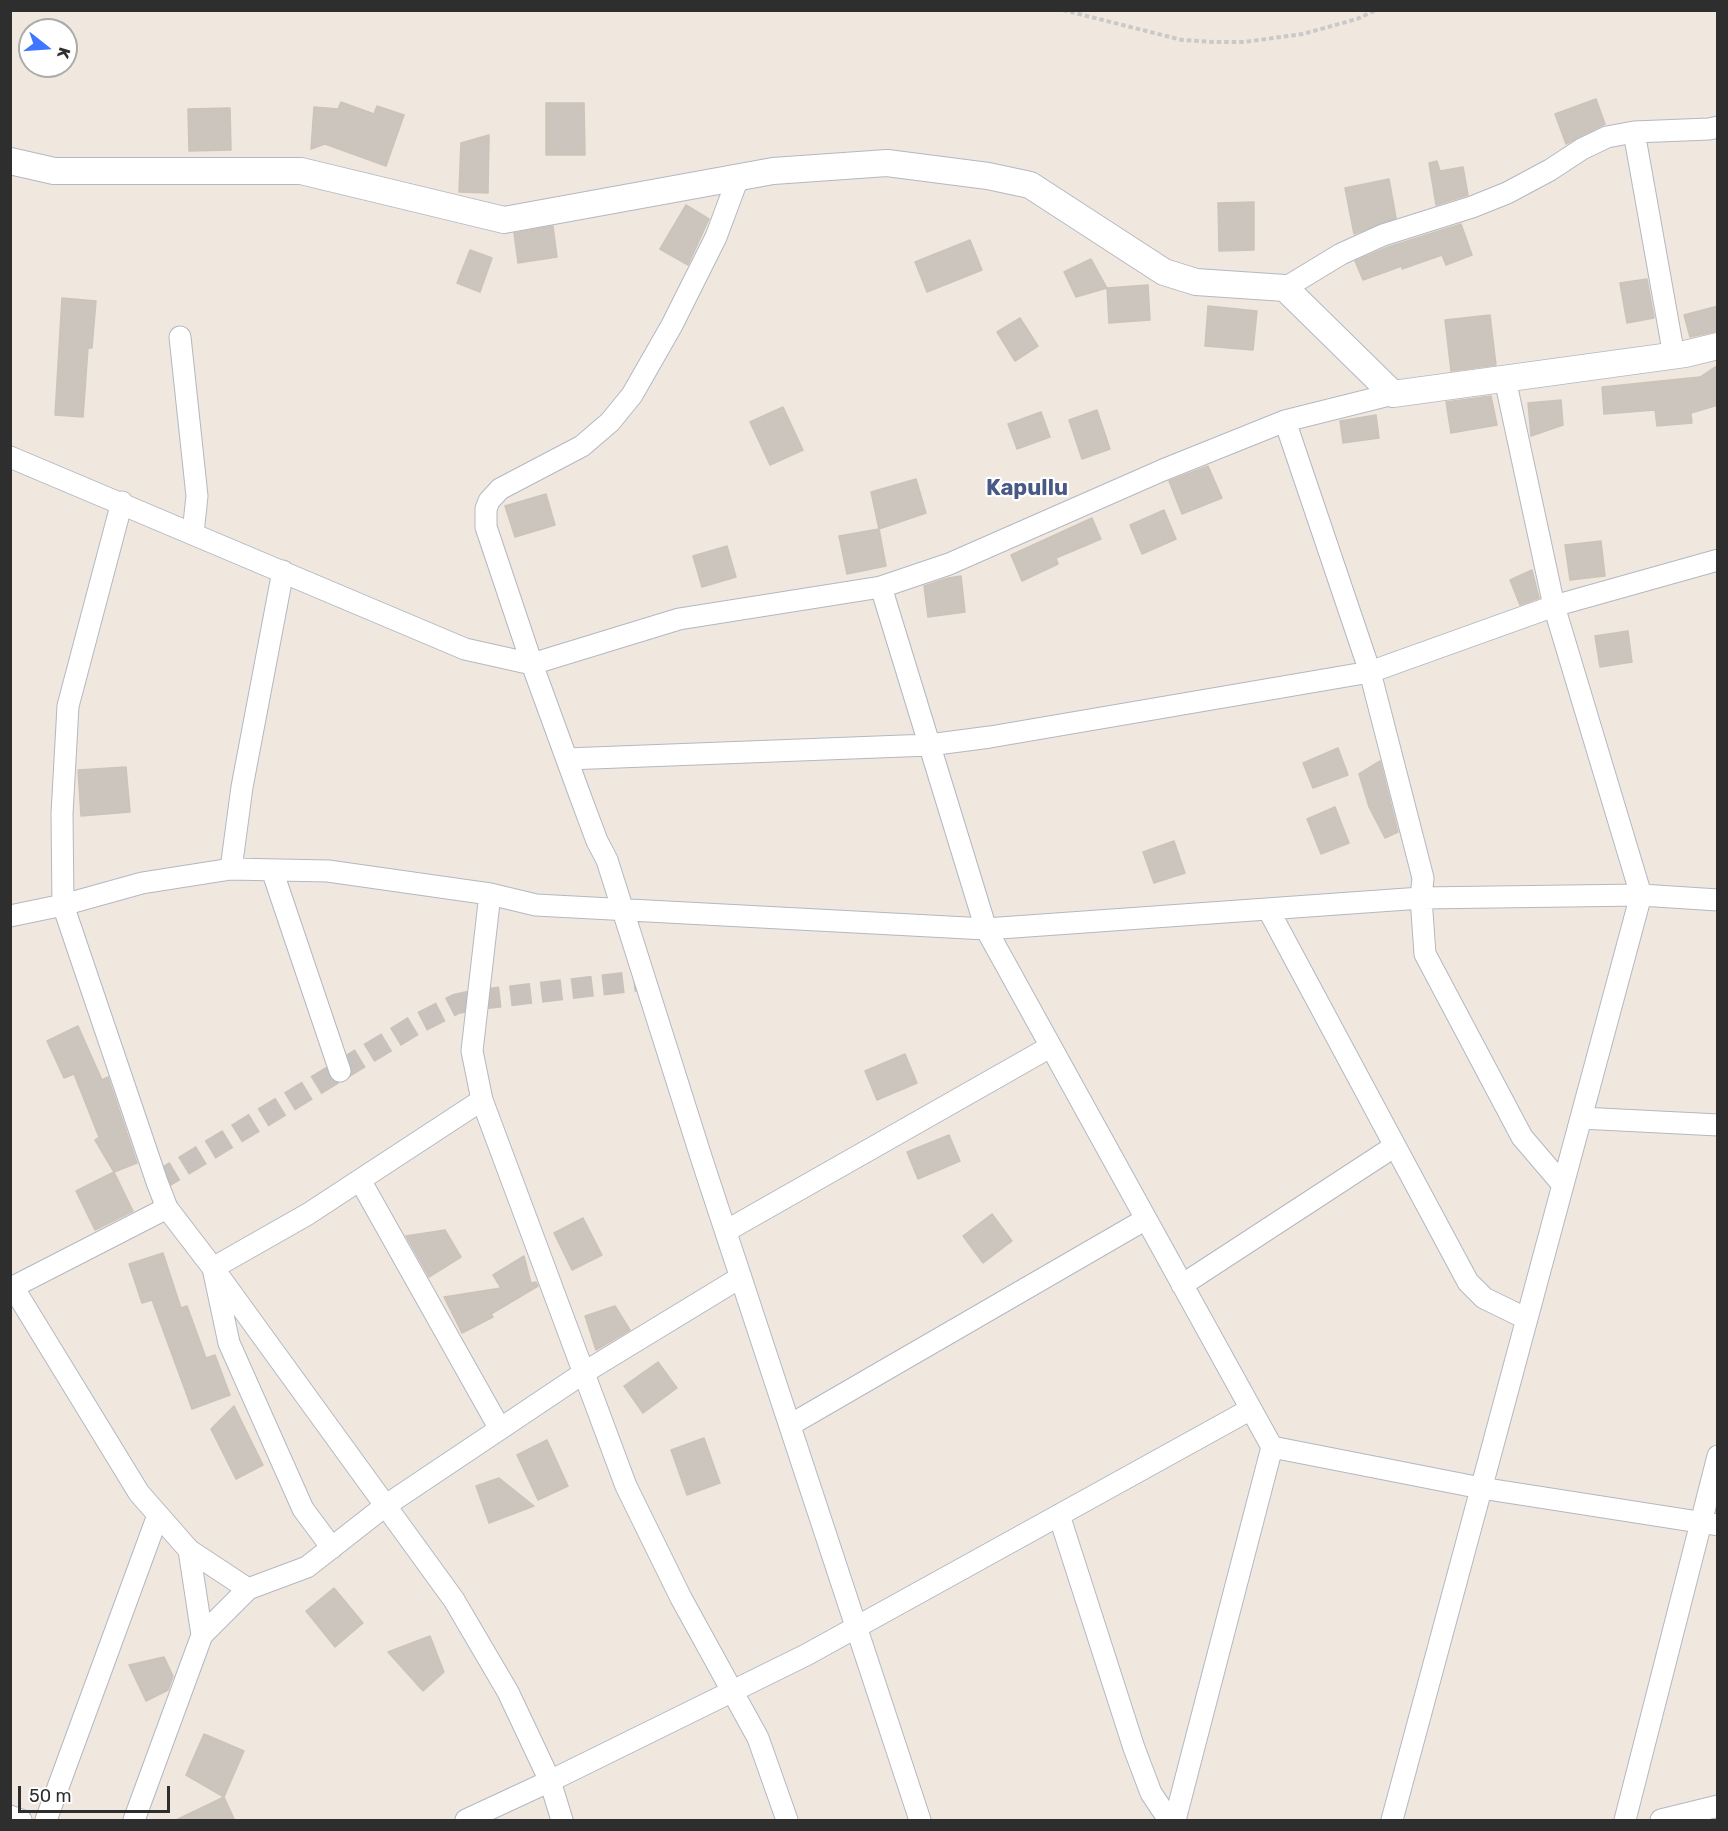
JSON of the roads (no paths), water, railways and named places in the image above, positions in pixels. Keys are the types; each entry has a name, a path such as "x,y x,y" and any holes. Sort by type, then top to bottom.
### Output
{"street":[{"path":"10,161 54,171 301,171 504,220 773,171 887,163 988,176 1030,185 1164,272 1196,282 1285,288 1341,254 1383,235 1472,207 1506,193 1607,137 1634,132 1718,127"},
{"path":"1634,132 1674,356"},
{"path":"738,178 716,237 677,315 641,381 622,409 582,446 507,484 494,494 486,509 486,527 532,664 597,841 607,860 920,1821"},
{"path":"1285,288 1393,394"},
{"path":"180,337 197,496 193,533"},
{"path":"12,462 122,502 465,649 532,664 679,619 881,587 949,564 1163,470 1285,421 1393,394 1674,356 1718,346"},
{"path":"1392,1821 1641,895 1554,606 1505,379"},
{"path":"1285,421 1370,672 1423,878 1421,898 1425,954 1522,1137 1563,1185"},
{"path":"122,502 68,706 62,814 63,905 167,1208 454,1600 508,1692 550,1781 562,1821"},
{"path":"567,759 929,745 990,737 1370,672 1554,606 1718,560"},
{"path":"231,869 242,787 283,571"},
{"path":"881,587 986,929 1272,1447 1175,1821"},
{"path":"10,916 63,905 142,883 231,869 328,871 490,894 536,905 986,929 1421,898 1641,895 1718,900"},
{"path":"272,870 340,1071"},
{"path":"490,894 472,1051 482,1100 626,1486 681,1598 758,1738 787,1821"},
{"path":"1268,909 1468,1282 1484,1299 1527,1319"},
{"path":"726,1231 1050,1047"},
{"path":"213,1268 308,1214 482,1100"},
{"path":"1581,1118 1718,1125"},
{"path":"1182,1285 1395,1146"},
{"path":"360,1180 500,1429"},
{"path":"167,1208 11,1286 139,1493 189,1550 248,1589"},
{"path":"790,1425 1146,1219"},
{"path":"213,1268 229,1343 303,1509 332,1548"},
{"path":"134,1821 202,1635 248,1589 307,1567 385,1506 585,1372 741,1277"},
{"path":"466,1821 806,1655 1251,1409"},
{"path":"1272,1447 1481,1488 1709,1523"},
{"path":"1625,1821 1709,1523 1718,1456"},
{"path":"46,1821 158,1515"},
{"path":"1059,1515 1134,1748 1151,1793 1169,1821"},
{"path":"189,1550 202,1635"},
{"path":"1669,1820 1718,1806"},
{"path":"10,1816 21,1821"}],"tunnel":[{"path":"157,1182 415,1025 456,1004 645,980"}],"district":[{"name":"Kapullu","path":"1027,489"}]}
